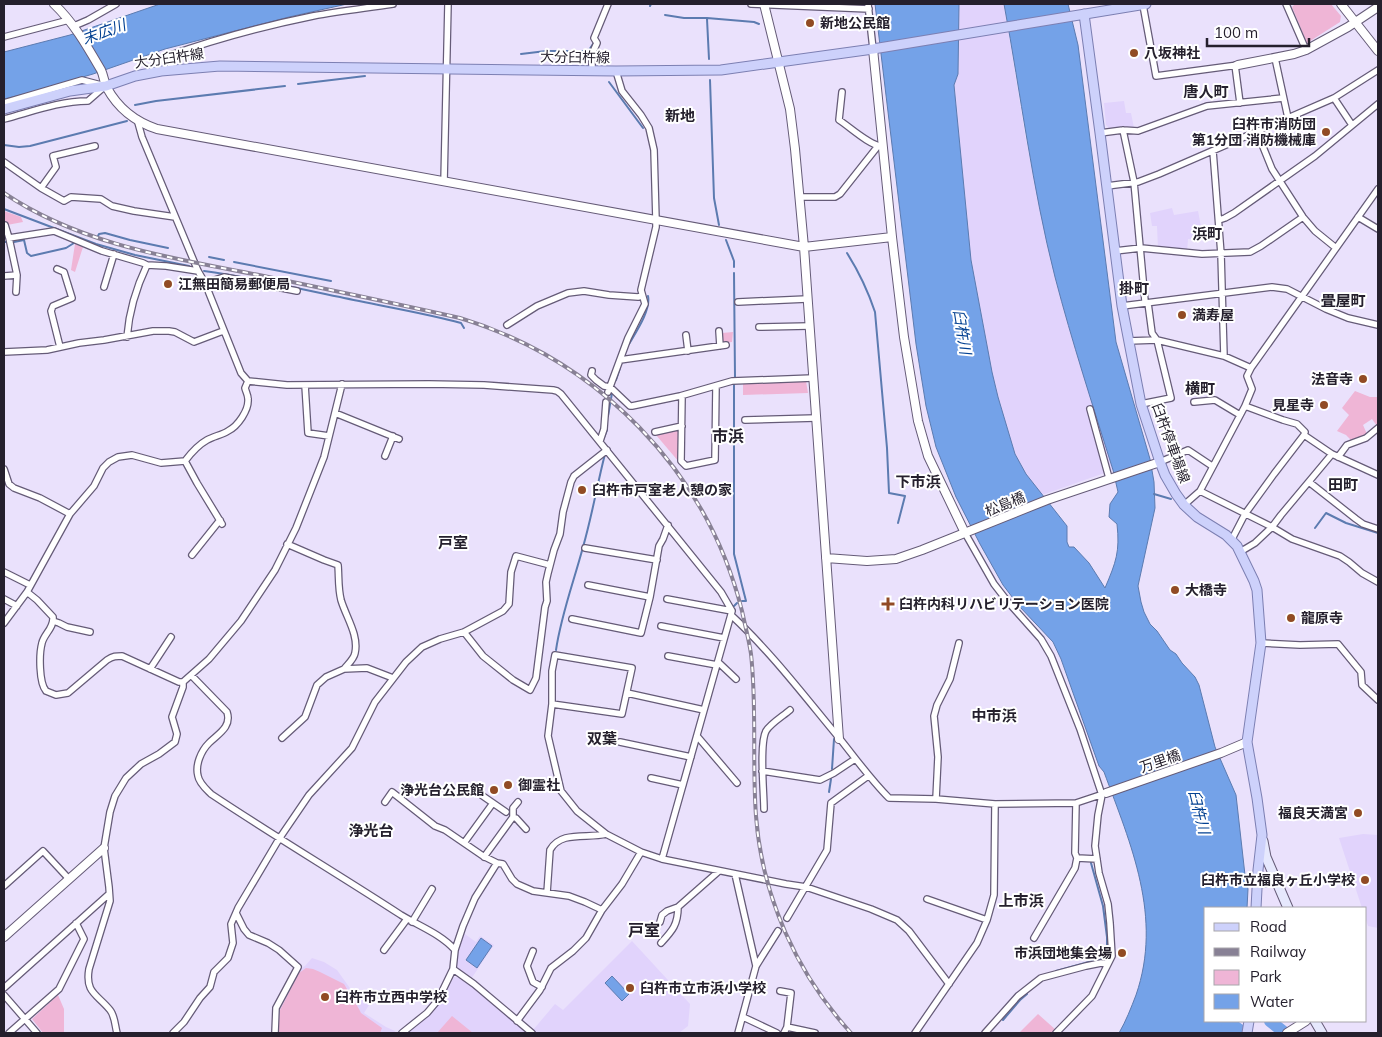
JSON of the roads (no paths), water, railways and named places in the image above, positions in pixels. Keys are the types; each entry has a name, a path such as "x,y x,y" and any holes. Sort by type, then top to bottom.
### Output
{"main road":[{"name":"大分臼杵線","path":"4,109 70,91 106,86 135,76 172,70 220,66 592,71 721,70 875,49 1144,4"},
{"name":"臼杵停車場線","path":"1080,15 1100,133 1122,306 1141,404 1156,464 1184,505 1197,517 1226,535 1237,546 1257,590 1261,644 1247,742 1262,836 1256,907"},
{"path":"1262,836 1266,857 1288,907"},
{"path":"1257,884 1275,880"},
{"path":"1316,1022 1322,1033"}],"street":[{"path":"54,4 73,25 102,73 112,97 126,113 151,128 804,247 892,236"},
{"path":"4,37 73,25 88,20 116,4"},
{"path":"172,70 168,56 210,42 315,16 394,4"},
{"path":"444,182 448,4"},
{"path":"592,71 592,54 597,43 594,38 608,4"},
{"path":"751,4 869,6 875,49 880,146 904,337 918,421 928,456 994,584 1042,639 1051,656 1104,794 1098,815 1095,846 1099,873 1108,904 1112,956 1092,996 1056,1033"},
{"path":"764,4 790,109 800,198 840,739"},
{"path":"1144,4 1156,76 1237,65 1306,50 1355,22 1378,6"},
{"path":"1286,4 1306,50"},
{"path":"1341,4 1378,51"},
{"path":"1275,58 1288,118"},
{"path":"1237,65 1240,102"},
{"path":"1107,186 1134,182 1159,174 1213,151 1334,98 1378,70"},
{"path":"609,389 623,360 628,338 645,304 641,290 656,227 654,150 650,134 646,122 622,91 616,71"},
{"path":"4,103 82,80 106,86"},
{"path":"4,119 60,104 88,101 106,86"},
{"path":"842,92 839,120 866,140 880,146"},
{"path":"1100,133 1123,130 1138,131 1202,107 1283,98"},
{"path":"1334,98 1352,125"},
{"path":"1219,220 1234,213 1315,156 1378,104"},
{"path":"137,119 142,137 198,271 205,283 241,374 248,381 287,385 460,384 557,391 600,440 721,592 731,613 785,672 868,776 890,798 936,799 995,804 1076,803 1104,794"},
{"path":"1123,130 1134,182 1145,301 1148,303 1152,333 1156,340 1170,398 1141,404"},
{"path":"1257,132 1272,168 1303,217 1315,231 1336,248"},
{"path":"41,188 56,167 53,156 95,146"},
{"path":"800,198 835,197 840,194 880,146"},
{"path":"1213,151 1221,254 1224,356"},
{"path":"4,162 41,188 64,200 71,197 101,199 119,208 175,217"},
{"path":"1184,505 1200,490 1245,406 1252,388 1247,376 1251,368 1378,189"},
{"path":"1115,251 1141,248 1185,253 1221,254 1250,252 1262,246 1303,217"},
{"path":"1358,217 1378,229"},
{"path":"4,225 10,238 18,274 16,292"},
{"path":"10,238 54,231 102,251 146,265 198,271"},
{"path":"104,287 114,254"},
{"path":"127,337 128,320 146,265"},
{"path":"58,269 64,272 72,298 53,306 51,311 60,347"},
{"path":"4,276 18,274"},
{"path":"205,283 224,277 298,291"},
{"path":"1122,306 1272,287 1286,289 1348,318 1378,325"},
{"path":"508,325 537,306 568,293 584,291 609,295 642,296"},
{"path":"738,302 807,299"},
{"path":"759,327 809,326"},
{"path":"4,352 47,350 153,331 169,331 181,334 194,342 223,330"},
{"path":"623,360 723,345 719,331"},
{"path":"686,335 688,351"},
{"path":"1128,341 1156,340 1224,356 1251,368"},
{"path":"592,371 591,374 596,380 630,406 682,396 732,381 813,378"},
{"path":"4,623 6,615 17,606 27,592 70,514 94,486 103,468 112,459 132,455 161,463 185,462 200,444 210,438 226,433 236,425 248,404 245,388 248,381"},
{"path":"27,592 50,614 53,621 41,645 42,683 46,691 56,695 68,693 114,656 122,656 178,682 183,682 209,659 241,621 275,570 303,512 324,457 342,384"},
{"path":"305,385 308,433 330,436"},
{"path":"682,396 681,461 686,466 715,460 716,386"},
{"path":"1194,402 1214,400 1240,415"},
{"path":"600,440 604,429 606,402"},
{"path":"1245,406 1297,424 1305,432 1304,435 1335,455 1378,475"},
{"path":"1090,409 1110,478"},
{"path":"335,413 396,437 385,456"},
{"path":"746,420 816,418"},
{"path":"655,432 682,426"},
{"path":"1240,552 1255,543 1272,527 1309,482 1335,455 1347,445 1366,438 1378,428"},
{"path":"1231,541 1245,514 1304,435"},
{"path":"464,632 483,656 513,680 530,690 536,678 545,606 548,601 546,582 560,534 563,512 571,482 574,476 607,450"},
{"path":"1156,464 1188,450 1212,466"},
{"path":"185,462 221,522 192,556"},
{"name":"松島橋","path":"826,558 867,561 896,559 1047,500 1156,464"},
{"path":"4,469 9,484 14,488 40,498 70,514"},
{"path":"1309,482 1363,524 1378,529"},
{"path":"1200,490 1292,539 1340,556 1362,573 1378,582"},
{"path":"572,619 641,633 650,597 659,546 668,526"},
{"path":"287,544 338,565 338,584 341,600 352,627 355,645 354,656 344,669"},
{"path":"585,548 657,560"},
{"path":"173,1033 184,1022 210,987 214,972 228,958 233,943 231,924 279,839 309,795 352,748 372,707 393,678 414,653 422,647 464,632 503,611 509,604 511,572 516,556 550,565"},
{"path":"4,572 30,585"},
{"path":"588,585 650,597"},
{"path":"4,599 17,606"},
{"path":"667,599 731,613"},
{"path":"662,859 731,613"},
{"path":"53,621 67,627 90,632"},
{"path":"661,626 724,638"},
{"path":"150,669 171,637"},
{"path":"936,799 938,757 934,716 937,705 950,679 959,642"},
{"path":"1261,644 1338,644 1361,672 1362,685 1378,700"},
{"path":"552,704 622,714 632,668 554,655 552,704 548,736 561,791 577,811 606,834 641,852 662,859 806,887 897,920 909,931 950,984"},
{"path":"668,656 717,664 736,679"},
{"path":"282,738 305,717 317,685 326,677 344,669 367,668 393,678"},
{"path":"191,675 227,712 228,718 224,729 207,745 200,755 197,766 198,776 204,787 211,794 279,839 446,941 455,950"},
{"path":"117,1033 110,1010 93,994 88,981 89,969 110,901 110,887 104,848 110,812 115,796 126,778 141,764 159,754 176,741 177,734 172,717 183,682"},
{"path":"627,693 704,710"},
{"path":"764,810 763,738 766,730 790,710"},
{"path":"697,736 737,783"},
{"path":"620,742 690,758"},
{"name":"万里橋","path":"1104,794 1247,742"},
{"path":"762,771 820,780 855,759"},
{"path":"787,918 827,850 831,803 868,776"},
{"path":"651,778 683,785"},
{"path":"385,802 392,792 434,826 446,830 484,857 503,864 517,884 533,891 569,896 602,910"},
{"path":"477,792 506,812"},
{"path":"484,857 513,817 512,808 518,802"},
{"path":"464,843 493,803"},
{"path":"1034,938 1075,868 1077,858 1075,853 1076,803"},
{"path":"915,1033 977,943 987,920 994,895 995,804"},
{"path":"513,817 526,829"},
{"path":"547,893 550,850 553,844 563,838 606,834"},
{"path":"4,937 104,848"},
{"path":"4,886 43,851 69,879"},
{"path":"517,1021 533,1001 551,968 586,938 602,910 622,884 641,852"},
{"path":"1077,858 1097,859"},
{"path":"402,1033 433,1006 454,969 455,950 463,926 475,898 497,863"},
{"path":"660,922 662,915 678,907 719,871"},
{"path":"735,874 756,966"},
{"path":"384,950 432,889"},
{"path":"4,988 109,894"},
{"path":"927,899 987,920"},
{"path":"661,943 675,926 678,907"},
{"path":"236,913 249,935 279,950 298,967 276,1008 275,1033"},
{"path":"9,1033 59,989 84,939 76,924"},
{"path":"738,1033 756,966 778,932"},
{"path":"533,951 527,966 533,982 542,986"},
{"path":"985,1033 1018,996 1041,978 1086,966 1101,963 1108,964"},
{"path":"454,969 532,1033"},
{"path":"780,992 792,993 787,1027 784,1033"},
{"path":"4,995 37,1033"},
{"path":"743,1017 777,1033"},
{"path":"1289,1032 1304,1022"},
{"path":"787,1027 815,1033"}],"water":[{"name":"末広川","path":"160,4 347,4 165,49 93,74 4,99 4,52 70,35"},
{"name":"臼杵川","path":"875,4 959,4 958,74 954,85 971,260 998,397 1015,454 1026,474 1067,526 1067,542 1069,547 1074,547 1089,563 1105,588 1117,550 1117,524 1109,517 1110,504 1118,492 1113,470 1068,326 1047,243 1033,175 1004,4 1068,4 1078,45 1116,342 1150,459 1154,482 1155,508 1138,586 1141,602 1150,624 1170,650 1176,654 1195,677 1199,685 1215,747 1236,795 1248,889 1247,907 1204,907 1204,1022 1237,1022 1234,1033 1119,1033 1136,995 1143,966 1146,938 1145,909 1133,854 1104,772 1099,766 1061,659 1053,642 1019,606 1003,585 956,497 936,447 926,406 916,344"},
{"path":"481,938 492,946 477,968 466,960"},
{"path":"612,976 629,994 622,1001 605,983"}],"waterway":[{"path":"665,15 684,18 754,22 759,24"},
{"path":"707,19 709,59"},
{"path":"588,58 587,53 593,44"},
{"path":"521,54 546,51 583,51 587,53"},
{"path":"298,84 365,76"},
{"path":"710,80 714,198 719,225"},
{"path":"609,82 643,128"},
{"path":"135,105 285,86"},
{"path":"4,145 30,146 127,121"},
{"path":"4,209 96,244 135,255 189,266"},
{"path":"98,236 105,233 168,248"},
{"path":"14,242 24,240 27,253 31,256 66,248 74,243"},
{"path":"726,240 734,261 734,267"},
{"path":"847,253 863,282 875,312 889,493 905,496 898,523"},
{"path":"209,257 224,260"},
{"path":"234,262 331,281"},
{"path":"204,271 255,279 431,316 461,323 464,328"},
{"path":"734,273 735,377"},
{"path":"629,344 645,314 648,296"},
{"path":"616,380 620,368"},
{"path":"734,384 734,554 746,601 742,601"},
{"path":"608,416 612,393"},
{"path":"603,440 607,430 607,421"},
{"path":"556,650 564,611 589,524 605,454"},
{"path":"1154,494 1171,499"},
{"path":"1315,528 1326,513 1346,523 1378,533"},
{"path":"734,606 737,603"},
{"path":"832,769 834,739"},
{"path":"829,792 831,779"},
{"path":"1056,971 1107,957 1107,937 1103,906 1091,863"},
{"path":"1003,1020 1027,994"},
{"path":"1228,1022 1244,1033"},
{"path":"1271,1022 1285,1033"}],"railway":[{"path":"4,193 63,225 127,247 460,318 510,337 557,362 601,392 640,428 674,468 703,512 725,560 742,611 751,654 754,694 756,816 766,876 774,905 799,960 814,986 851,1033"}],"place":[{"name":"新地公民館","path":"810,23"},
{"name":"八坂神社","path":"1134,53"},
{"name":"臼杵市消防団 第1分団 消防機械庫","path":"1326,132"},
{"name":"江無田簡易郵便局","path":"168,284"},
{"name":"満寿屋","path":"1182,315"},
{"name":"法音寺","path":"1363,379"},
{"name":"見星寺","path":"1324,405"},
{"name":"臼杵市戸室老人憩の家","path":"582,490"},
{"name":"大橋寺","path":"1175,590"},
{"name":"臼杵内科リハビリテーション医院","path":"888,604"},
{"name":"龍原寺","path":"1291,618"},
{"name":"御霊社","path":"508,785"},
{"name":"浄光台公民館","path":"494,790"},
{"name":"福良天満宮","path":"1358,813"},
{"name":"臼杵市立福良ヶ丘小学校","path":"1365,880"},
{"name":"市浜団地集会場","path":"1122,953"},
{"name":"臼杵市立市浜小学校","path":"630,988"},
{"name":"臼杵市立西中学校","path":"325,997"}],"district":[{"name":"唐人町","path":"1206,92"},
{"name":"新地","path":"680,116"},
{"name":"浜町","path":"1207,234"},
{"name":"掛町","path":"1134,289"},
{"name":"畳屋町","path":"1343,301"},
{"name":"横町","path":"1200,389"},
{"name":"市浜","path":"728,436"},
{"name":"下市浜","path":"918,482"},
{"name":"田町","path":"1343,485"},
{"name":"戸室","path":"453,543"},
{"name":"中市浜","path":"994,716"},
{"name":"双葉","path":"602,739"},
{"name":"浄光台","path":"371,831"},
{"name":"上市浜","path":"1021,901"},
{"name":"戸室","path":"644,930"}]}
